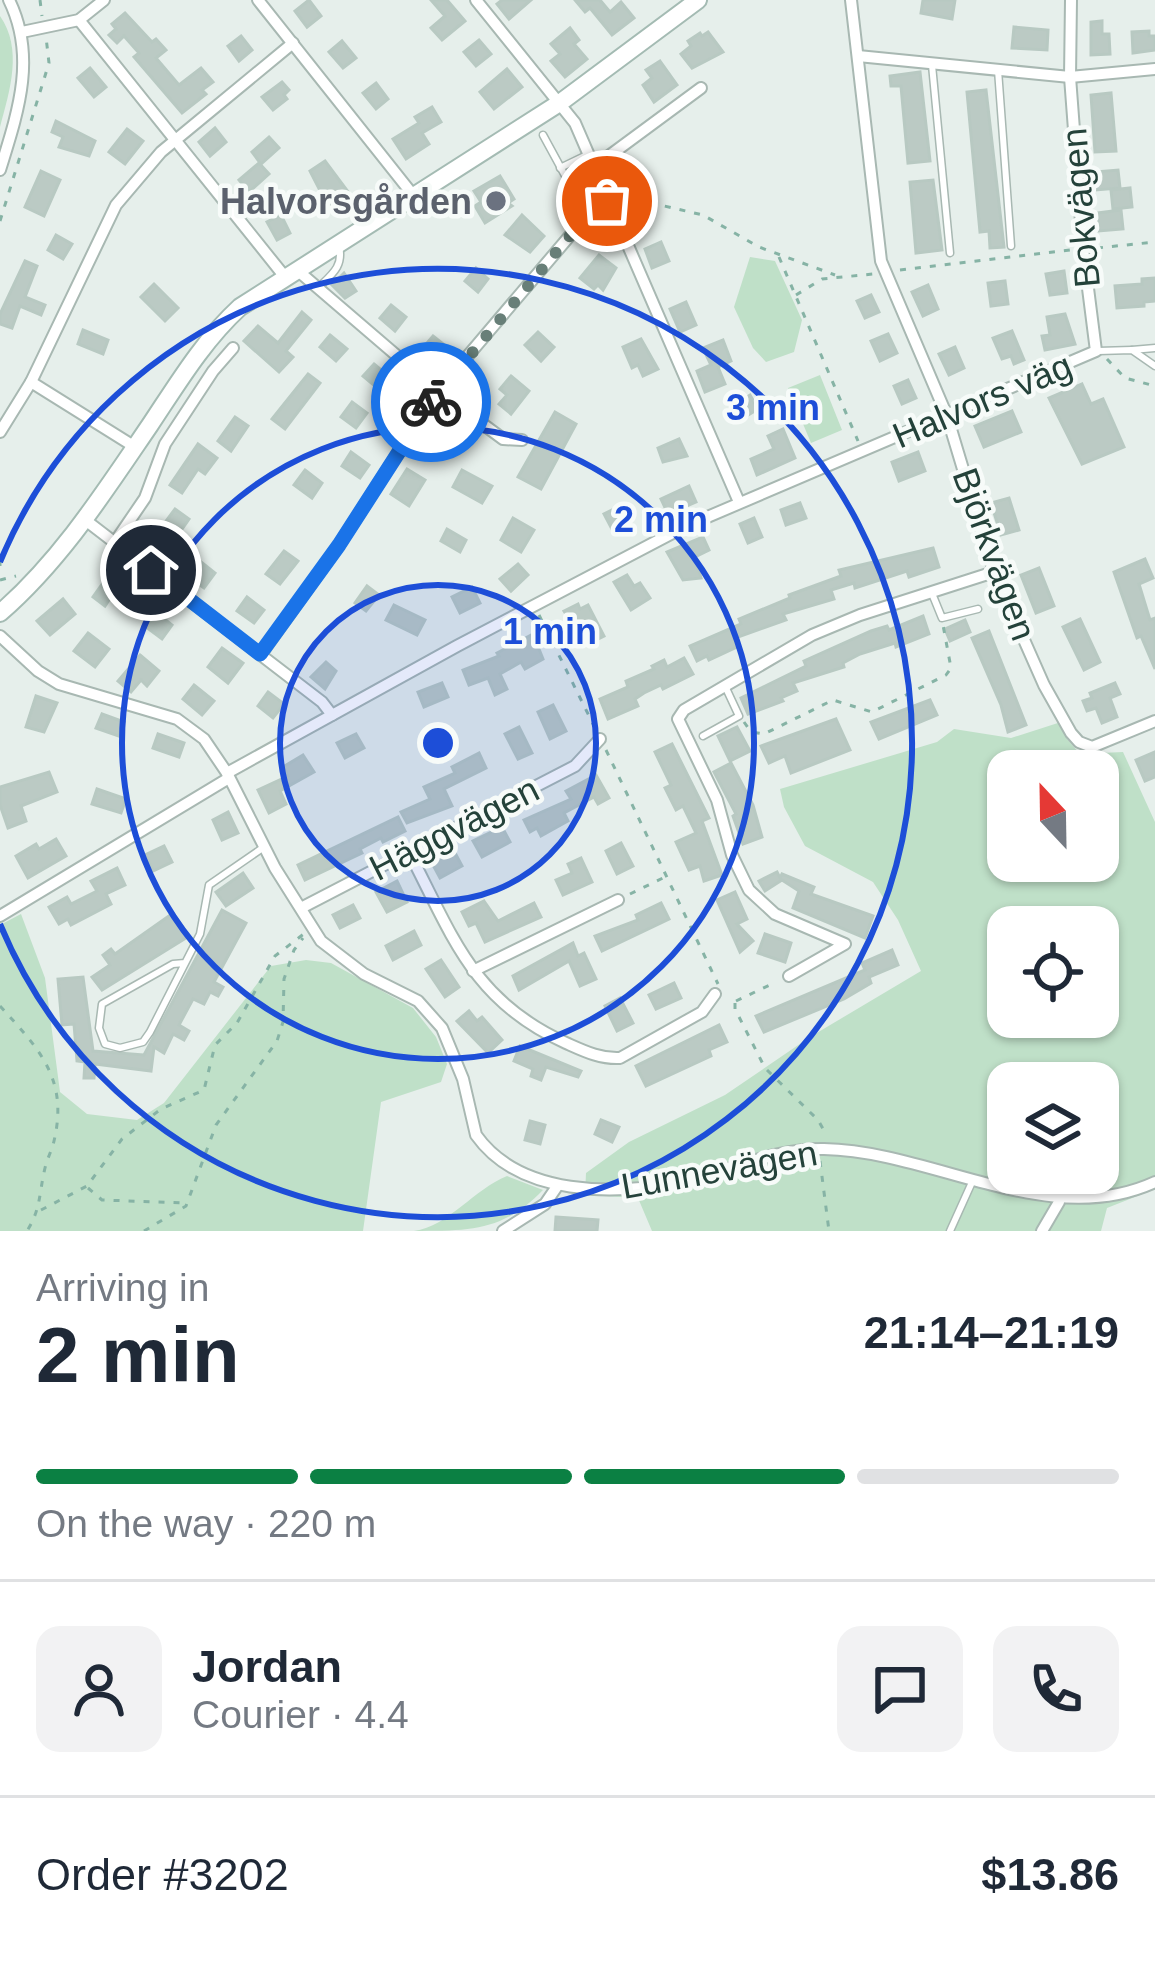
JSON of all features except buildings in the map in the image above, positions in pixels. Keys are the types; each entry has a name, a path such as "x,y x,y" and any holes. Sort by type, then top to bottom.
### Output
{"street":[{"path":"0,170 21,94 22,32 9,0"},
{"path":"22,32 79,20 104,0"},
{"path":"258,0 413,194"},
{"path":"476,0 561,102 589,154 739,502"},
{"path":"0,613 34,584 84,519 222,324 291,273 561,102 698,0"},
{"name":"Björkvägen","path":"851,0 878,248 947,416 994,572 1044,685 1079,742 1092,747 1155,721"},
{"name":"Bokvägen","path":"1071,0 1070,76 1096,351"},
{"path":"79,20 291,273 503,440 522,440"},
{"path":"0,432 32,382 116,205 176,140 292,43"},
{"path":"858,56 1070,76 1155,69"},
{"path":"594,167 701,88"},
{"path":"260,654 339,545 438,391 584,219 609,205"},
{"path":"115,542 145,498 165,444 213,370 233,349"},
{"name":"Halvors väg","path":"0,916 332,715 648,545 1096,351"},
{"path":"32,382 135,447"},
{"path":"84,519 322,702 332,715"},
{"path":"789,976 844,944 776,914 749,890 723,815 679,718 684,710 812,635 994,572"},
{"name":"Lunnevägen","path":"0,636 59,684 177,719 204,739 311,930 335,955 430,1011 449,1042 476,1136 486,1148 530,1175 592,1189 681,1182 779,1154 824,1149 1059,1202 1114,1200 1155,1182"},
{"name":"Häggvägen","path":"301,908 575,766 600,739"},
{"path":"409,852 473,971 486,990 518,1018 606,1058 620,1058 702,1012 715,994"},
{"path":"473,971 618,900"},
{"path":"503,1231 519,1227 558,1185"},
{"path":"1042,1231 1059,1202"}],"lane":[{"path":"932,63 950,253"},
{"path":"998,70 1011,246"},
{"path":"543,135 574,192"},
{"path":"560,168 589,154"},
{"path":"317,289 343,259 339,242"},
{"path":"1096,351 1155,348"},
{"path":"1132,350 1155,366"},
{"path":"931,591 941,619 978,609"},
{"path":"703,736 740,716 725,685"},
{"path":"185,963 173,964 101,1004 99,1028 105,1044 119,1048 143,1042 185,963 204,921 208,885 264,847"},
{"path":"950,1231 973,1180"}],"path":[{"path":"609,205 623,195 703,215 778,256 836,276"},
{"path":"796,295 836,276 1155,242"},
{"path":"778,256 862,451"},
{"path":"1096,351 1125,378 1155,386"},
{"path":"0,560 0,573"},
{"path":"535,607 716,974 715,994"},
{"path":"740,716 751,732 764,734 833,700 872,712 946,675 951,668 941,619"},
{"path":"618,900 668,876"},
{"path":"40,1210 87,1186 122,1139 161,1109 204,1090 215,1045 237,1023 274,956 311,930"},
{"path":"144,1231 187,1203 216,1125 278,1040 284,979 294,950 311,930"},
{"path":"789,976 739,998 735,1009 765,1067 826,1130 829,1231"},
{"path":"0,1006 41,1051 53,1081 55,1140 45,1167 40,1210 27,1231"},
{"path":"87,1186 102,1200 187,1203"}],"green space":[{"path":"0,16 13,56 0,127"},
{"path":"750,257 775,261 802,320 794,352 766,362 753,348 734,307"},
{"path":"820,375 842,430 811,443 788,388"},
{"path":"1061,722 1077,750 987,750 987,882 1119,882 1119,752 1123,752 1155,822 1155,1189 1107,1208 1101,1231 652,1231 638,1198 585,1195 586,1173 629,1142 725,1095 921,971 898,920 873,882 805,846 780,789 937,742 954,729 1011,738"},
{"path":"21,914 45,978 60,1092 87,1114 137,1120 164,1103 271,966 306,960 331,963 413,1008 436,1037 447,1064 441,1082 381,1102 363,1231 0,1231 0,925"},
{"path":"507,1176 543,1190 514,1214 485,1226 414,1231 439,1222"}],"way so far":[{"path":"431,402 584,219 610,208 607,201"}],"place":[{"name":"Halvorsgården","path":"496,201"}],"route":[{"path":"151,570 260,654 339,545 431,402"}]}
